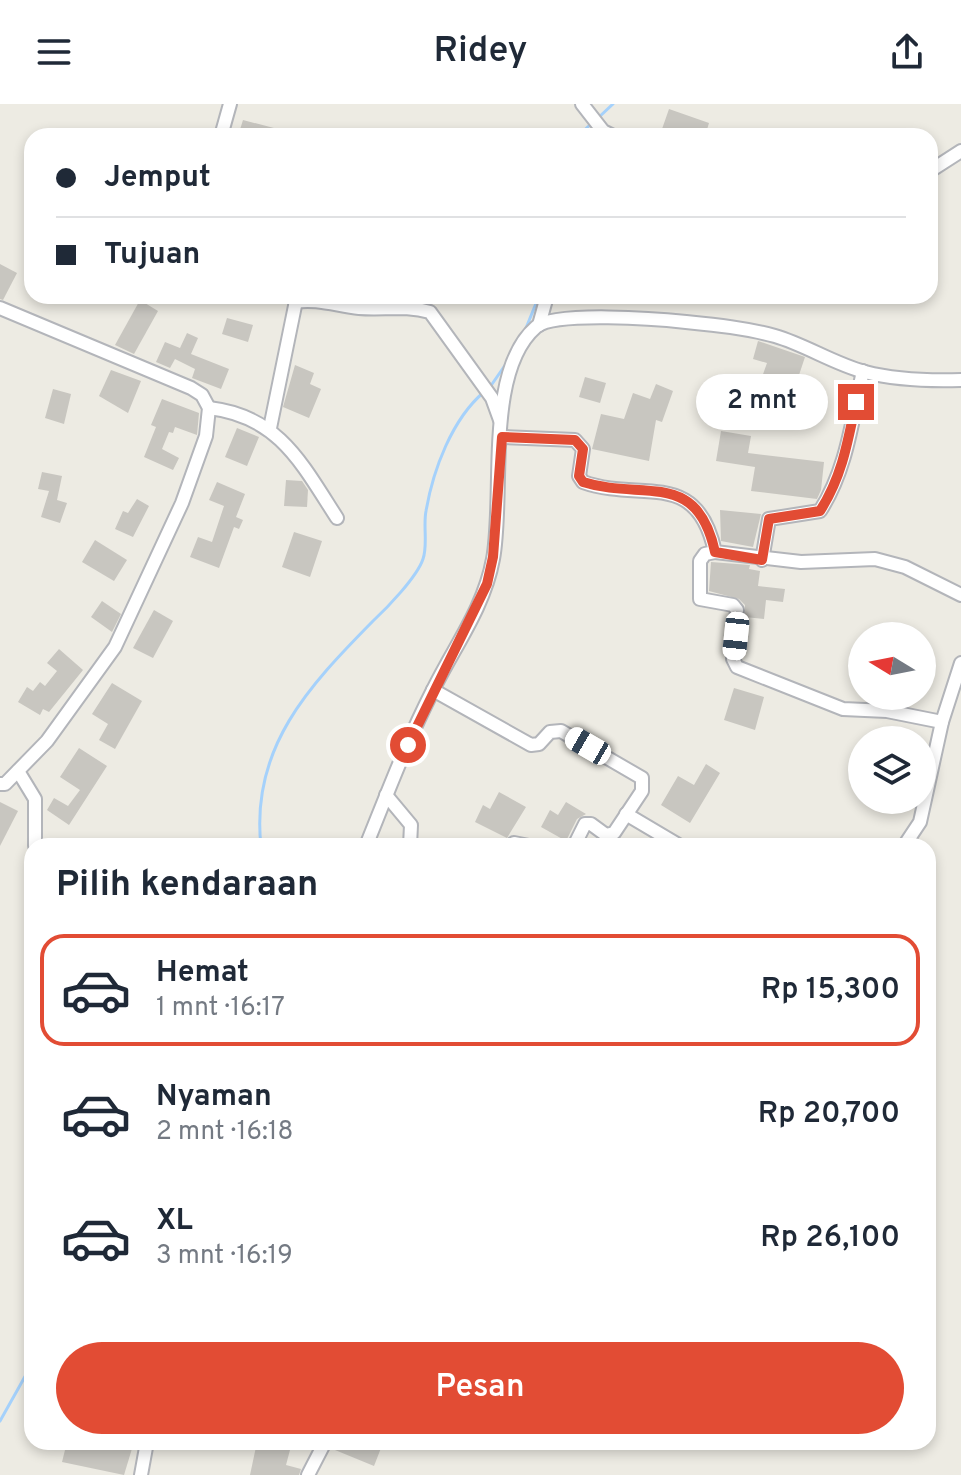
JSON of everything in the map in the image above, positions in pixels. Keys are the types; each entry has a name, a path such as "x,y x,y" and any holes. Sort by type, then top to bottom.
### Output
{"street":[{"path":"223,128 230,104"},
{"path":"582,104 603,128"},
{"path":"938,166 961,151"},
{"path":"270,428 295,304"},
{"path":"335,304 361,308 397,306 430,312 492,398 502,437 493,557 487,584 470,625 433,690 369,838"},
{"path":"500,420 512,364 521,344 539,325 545,304"},
{"path":"0,308 191,388 202,395 209,408 206,436 182,503 115,647 47,741 18,771 0,784"},
{"path":"539,325 557,319 627,319 738,328 776,336 863,371 897,378 961,380"},
{"path":"762,560 769,519 820,511 834,489 843,463 863,371"},
{"path":"209,408 243,415 270,428 301,462 337,518"},
{"path":"502,437 575,440 583,449 579,476 583,482 676,494 702,516 710,529 715,552"},
{"path":"942,722 887,711 843,709 737,667 733,659 737,610 733,605 700,599 700,561 705,554 715,552 762,560 875,559 905,567 961,595"},
{"path":"909,838 920,822 942,722 961,663"},
{"path":"433,690 531,745 539,744 550,732 561,731 642,778 645,786 611,836 585,824 578,838"},
{"path":"18,771 35,799 35,838"},
{"path":"386,795 411,825 410,838"},
{"path":"626,814 666,838"},
{"path":"141,1475 146,1450"},
{"path":"308,1475 321,1450"}],"building":[{"path":"669,109 709,123 707,128 662,128"},
{"path":"243,120 274,128 240,128"},
{"path":"0,264 17,273 3,300 0,299"},
{"path":"138,304 147,304 158,311 134,354 115,345"},
{"path":"227,318 253,325 248,342 222,334"},
{"path":"187,333 198,338 191,354 229,369 221,389 192,378 195,369 175,359 170,368 156,362 165,342 180,348"},
{"path":"758,341 805,357 795,387 762,377 767,363 753,359"},
{"path":"295,365 314,373 310,384 321,389 309,418 283,407"},
{"path":"111,370 141,381 128,413 99,396"},
{"path":"585,377 606,383 600,403 579,397"},
{"path":"656,384 673,391 662,422 656,420 649,461 592,449 601,414 624,419 633,393 650,399"},
{"path":"53,389 71,394 64,424 45,418"},
{"path":"162,399 199,413 197,435 175,427 173,433 169,432 162,449 179,458 173,470 144,457 156,427 151,425"},
{"path":"237,428 259,437 247,466 225,457"},
{"path":"721,431 751,436 748,453 824,462 817,499 751,491 755,467 716,461"},
{"path":"42,472 62,476 57,500 67,503 60,523 41,517 49,491 38,489"},
{"path":"286,480 302,481 308,490 307,507 284,506"},
{"path":"217,482 245,494 236,517 243,520 239,529 234,527 219,568 190,557 198,537 212,542 224,506 209,500"},
{"path":"137,499 149,506 133,537 115,529 123,511 128,513"},
{"path":"720,510 761,514 753,547 721,541"},
{"path":"294,532 322,541 310,577 282,567"},
{"path":"95,540 127,560 114,581 82,562"},
{"path":"711,562 750,565 749,569 760,571 758,586 785,589 783,602 766,600 764,619 745,617 745,605 739,599 709,591"},
{"path":"102,601 121,614 112,632 91,617"},
{"path":"154,610 173,621 153,658 133,648"},
{"path":"59,649 83,670 49,712 43,709 40,715 18,702 27,687 33,691 40,682 45,686 57,671 47,663"},
{"path":"112,683 142,701 115,749 99,740 108,724 92,714"},
{"path":"734,688 764,697 755,730 724,720"},
{"path":"79,748 107,766 69,825 47,810 54,798 68,806 80,790 60,777"},
{"path":"706,764 720,773 690,823 661,805 678,776 694,785"},
{"path":"499,792 526,807 507,838 475,822 483,805 490,809"},
{"path":"0,802 18,811 0,846"},
{"path":"566,802 586,814 577,819 568,838 561,838 541,827 550,810 558,815"},
{"path":"65,1450 132,1450 124,1475 62,1462"},
{"path":"255,1450 290,1450 286,1465 301,1469 299,1475 250,1475"},
{"path":"335,1450 380,1450 374,1466"}],"waterway":[{"path":"598,118 613,104"},
{"path":"587,128 592,123"},
{"path":"524,333 536,304"},
{"path":"490,387 508,361"},
{"path":"261,838 260,811 265,779 289,721 327,670 401,592 420,566 425,548 426,511 439,462 462,416 484,392"},
{"path":"0,1421 24,1378"}],"route":[{"path":"408,745 433,690 470,625 487,584 493,557 502,437 575,440 581,443 583,449 579,476 583,482 676,494 702,516 710,529 715,552 762,560 769,519 820,511 834,489 856,402"}]}
